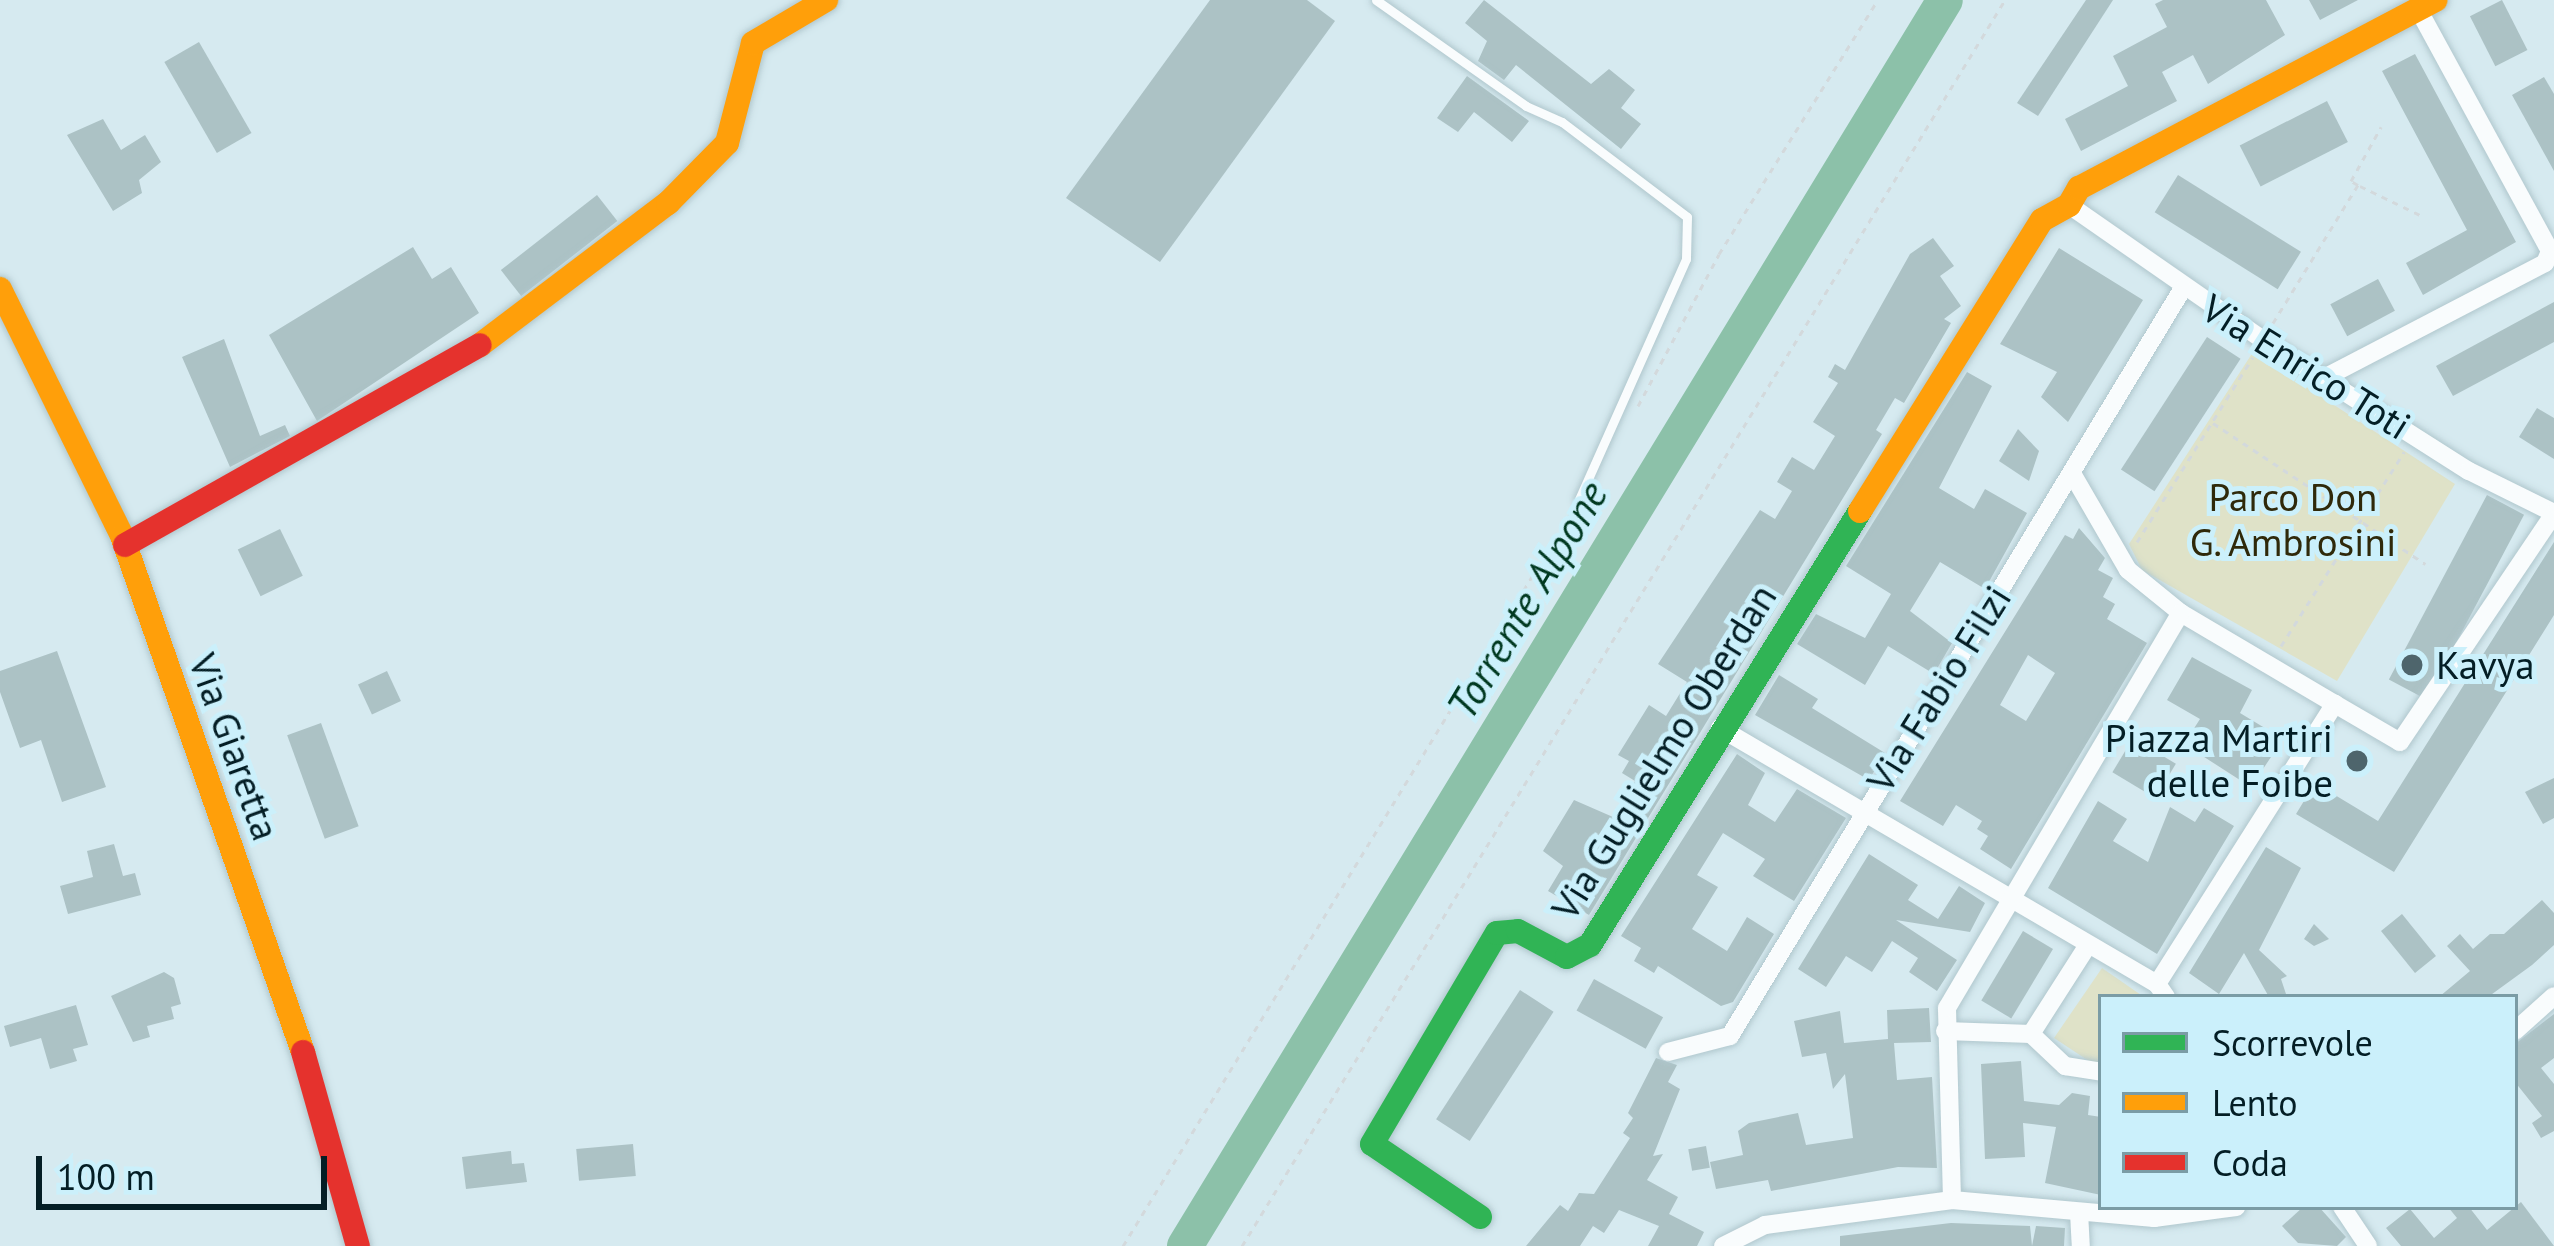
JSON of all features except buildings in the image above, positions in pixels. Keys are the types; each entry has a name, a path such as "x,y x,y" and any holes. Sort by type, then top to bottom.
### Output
{"street":[{"path":"125,545 458,362 668,203 727,143 753,43 826,0"},
{"path":"2326,377 2545,263 2549,251 2427,4"},
{"name":"Via Guglielmo Oberdan","path":"1480,1217 1372,1144 1497,934 1518,931 1567,957 1590,945 1720,728 2042,220 2069,205 2080,188 2427,4"},
{"name":"Via Enrico Toti","path":"2069,205 2183,289 2414,435 2554,514"},
{"name":"Via Giaretta","path":"0,289 125,545 316,1090 358,1246"},
{"name":"Via Fabio Filzi","path":"1668,1052 1730,1036 1860,814 2073,475 2183,289"},
{"path":"2073,475 2128,570 2181,614 2400,742 2554,514"},
{"path":"1952,1200 1947,1008 2181,614"},
{"path":"1720,728 2161,991 2335,704"},
{"path":"2031,1034 2086,948"},
{"path":"2518,1028 2554,996"},
{"path":"1945,1031 2031,1034 2065,1066 2098,1072"},
{"path":"1723,1246 1765,1225 1952,1200 2154,1218 2214,1210"},
{"path":"2344,1210 2368,1246"},
{"path":"2079,1212 2081,1246"}],"lane":[{"path":"1376,0 1526,106 1562,122 1687,218 1686,260 1579,499"}],"path":[{"path":"1634,415 1719,254 1878,0"},
{"path":"1242,1246 2005,0"},
{"path":"2359,185 2424,217"},
{"path":"2212,422 2425,564"},
{"path":"2270,664 2414,435"},
{"path":"1123,1246 1579,499"}],"green space":[{"name":"Parco Don G. Ambrosini","path":"2253,352 2455,484 2337,681 2142,570 2129,544"},
{"path":"2102,968 2140,994 2098,994 2098,1062 2092,1063 2054,1038"}],"waterway":[{"name":"Torrente Alpone","path":"1185,1246 1945,0"}],"traffic: fast":[{"path":"1480,1217 1372,1144 1497,933 1518,931 1567,957 1590,945 1860,511"}],"traffic: slow":[{"path":"480,345 668,203 727,143 753,43 826,0"},
{"path":"1860,511 2042,220 2069,205 2079,188 2435,0"},
{"path":"0,289 122,536 303,1052"}],"traffic: jam":[{"path":"125,545 480,345"},
{"path":"303,1052 358,1246"}],"place":[{"name":"Kavya","path":"2412,665"},
{"name":"Piazza Martiri delle Foibe","path":"2357,761"}]}
